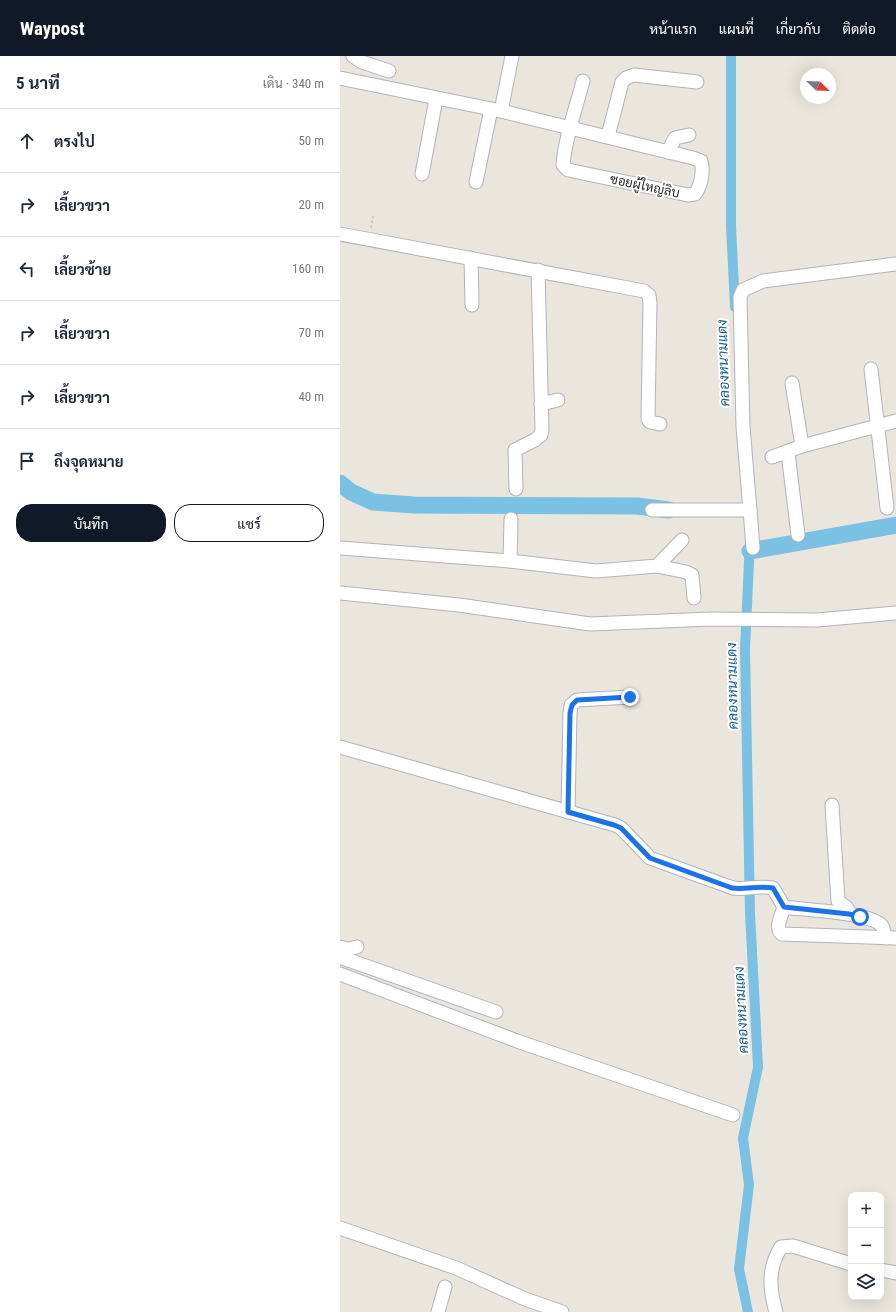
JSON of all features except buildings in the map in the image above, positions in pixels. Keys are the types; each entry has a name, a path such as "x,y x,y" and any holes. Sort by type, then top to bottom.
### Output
{"street":[{"path":"353,56 362,62 389,71"},
{"path":"476,182 512,56"},
{"path":"608,136 622,82 626,78 634,74 697,82"},
{"name":"ซอยผู้ใหญ่ลิบ","path":"340,78 571,127 701,161 703,166 699,189 695,194 688,195 568,170 563,165 571,127"},
{"path":"571,127 583,82"},
{"path":"422,174 436,99"},
{"path":"668,152 675,138 689,135"},
{"path":"340,234 644,291 649,294 648,419 650,422 660,424"},
{"path":"471,258 472,305"},
{"path":"753,548 745,510 741,293 747,288 763,281 896,264"},
{"path":"516,489 515,450 536,440 541,435 538,270"},
{"path":"871,369 887,508"},
{"path":"792,383 802,446"},
{"path":"541,404 558,400"},
{"path":"772,457 788,453 802,446 896,421"},
{"path":"788,453 798,535"},
{"path":"652,510 745,510"},
{"path":"510,561 511,519"},
{"path":"657,566 682,540"},
{"path":"340,548 510,561 596,571 657,566 686,572 692,575 694,598"},
{"path":"340,594 459,605 590,624 711,619 755,621 817,620 896,613"},
{"path":"568,812 570,713 572,705 577,700 630,697"},
{"path":"340,747 614,825 621,828 650,858 742,890 763,886 773,888 784,907 778,927 782,934 891,938"},
{"path":"832,805 838,901 847,908 849,914"},
{"path":"784,907 849,914 872,920 882,926 891,938"},
{"path":"340,946 348,949 357,947"},
{"path":"340,957 496,1012"},
{"path":"340,974 517,1041 733,1115"},
{"path":"340,1228 456,1268 525,1299 562,1312"},
{"path":"776,1312 770,1288 774,1258 781,1246 793,1246 848,1263"},
{"path":"884,1271 896,1273"},
{"path":"438,1312 445,1287"}],"waterway":[{"name":"คลองหนามแดง","path":"731,56 731,226 735,307"},
{"path":"340,483 351,492 373,502 414,505 637,506 669,510"},
{"path":"750,551 896,525"},
{"name":"คลองหนามแดง","path":"748,1312 739,1269 749,1185 743,1138 758,1067 750,913 745,649 750,540"}],"route":[{"path":"630,697 577,700 572,705 570,713 568,812 621,828 650,858 732,888 742,890 763,886 773,888 784,907 817,912 849,914 860,917"}]}
